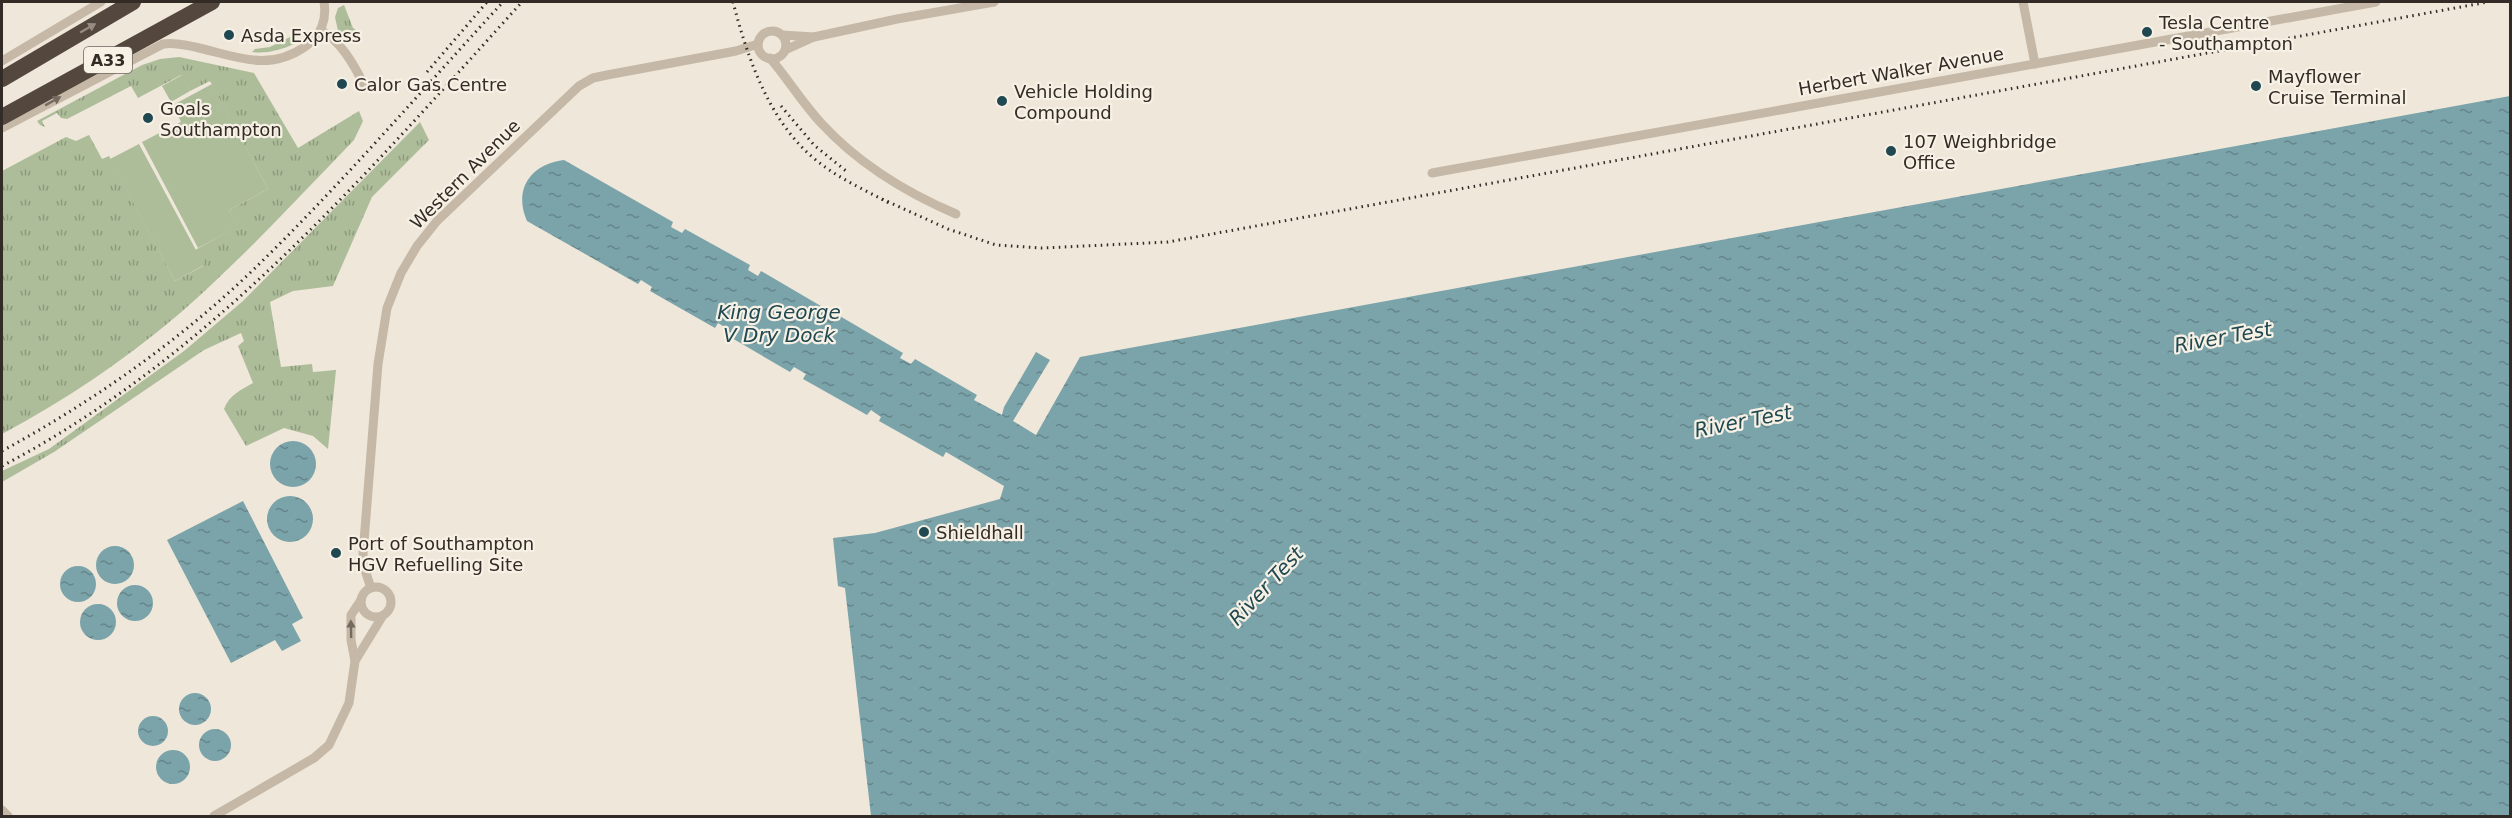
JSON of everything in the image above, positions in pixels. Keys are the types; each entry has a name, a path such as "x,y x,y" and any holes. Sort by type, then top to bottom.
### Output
{"highway":[{"name":"A33","path":"2,79 133,2"},
{"name":"A33","path":"2,117 212,2"}],"street":[{"path":"2,61 101,2"},
{"path":"2,128 163,44 185,45 243,60 267,61 295,54 316,39 326,10 324,2"},
{"path":"770,58 814,37 897,19 994,2"},
{"path":"2023,2 2035,64"},
{"name":"Herbert Walker Avenue","path":"1432,173 2376,2"},
{"path":"321,30 336,41 353,63 363,83"},
{"path":"814,37 782,35 769,31 761,36 758,44 763,55 770,58 789,80 822,124 847,148 876,170 909,190 956,214"},
{"path":"782,35 785,42 784,51 789,80"},
{"name":"Western Avenue","path":"370,588 364,567 363,547 378,364 387,308 401,273 417,246 438,221 554,109 586,82 607,75 736,51 758,44"},
{"path":"213,816 314,758 329,745 349,704 355,661 351,640 351,615 366,591 370,588 380,588 391,597 391,607 382,617 355,661"},
{"path":"361,600 365,613 373,618 382,617"},
{"path":"2,810 8,816"}],"green space":[{"path":"344,5 353,28 356,30 346,33 338,31 335,17 338,8"},
{"path":"292,36 294,44 279,50 252,52 255,49 270,47"},
{"path":"179,57 254,73 298,148 359,111 363,121 354,140 247,251 179,314 94,379 2,434 2,171 66,137 76,141 89,135 102,159 109,156 175,281 203,266 195,250 237,227 229,210 268,189 210,81 190,91 181,75 138,98 131,86 67,119 61,118 57,113 42,121 45,127 37,121 142,65 160,59"},
{"path":"182,75 190,91 171,102 162,86"},
{"path":"212,84 268,189 229,210 238,227 198,248 142,142 181,122 173,105"},
{"path":"420,122 429,140 372,197 333,286 293,291 270,302 281,367 312,364 313,372 336,370 328,449 313,436 284,428 246,446 224,409 232,396 253,383 238,346 244,341 241,333 204,350 54,452 2,482 2,471 49,449 184,351 243,301"},
{"path":"139,144 204,265 175,281 110,159"}],"water":[{"path":"2510,96 2510,816 871,816 845,588 838,586 833,538 875,533 1000,499 1004,486 946,452 943,457 879,421 881,417 871,410 867,415 803,379 806,374 794,367 790,372 725,334 728,329 718,323 715,328 650,291 652,287 641,280 638,284 527,221 522,199 528,180 534,173 552,162 564,160 673,222 671,227 682,233 685,229 750,265 748,270 758,276 761,271 826,309 824,314 834,320 838,315 903,353 900,358 911,364 915,359 977,395 974,400 1002,415 1004,407 1036,352 1050,360 1013,421 1036,435 1080,357"},
{"path":"293,441 309,448 316,464 309,480 293,487 277,480 270,464 277,448"},
{"path":"290,496 306,503 313,519 306,535 290,542 274,535 267,519 274,503"},
{"path":"243,501 303,618 292,624 301,641 282,651 275,640 231,663 167,540"},
{"path":"115,546 128,552 134,565 128,578 115,584 102,578 96,565 102,552"},
{"path":"78,566 91,571 96,584 91,597 78,602 65,597 60,584 65,571"},
{"path":"135,585 148,590 153,603 148,616 135,621 122,616 117,603 122,590"},
{"path":"98,604 111,609 116,622 111,635 98,640 85,635 80,622 85,609"},
{"path":"195,693 207,697 211,709 207,721 195,725 183,721 179,709 183,697"},
{"path":"153,716 164,720 168,731 164,742 153,746 142,742 138,731 142,720"},
{"path":"215,729 226,734 231,745 226,756 215,761 204,756 199,745 204,734"},
{"path":"173,750 185,755 190,767 185,779 173,784 161,779 156,767 161,755"}],"railway":[{"path":"427,72 487,2"},
{"path":"2,451 69,412 133,369 224,297 317,206 503,2"},
{"path":"2,466 78,422 150,371 217,316 282,258 344,196 522,2"},
{"path":"733,2 754,69 775,112 788,131 803,149 829,170 889,203"},
{"path":"882,199 948,229 996,245 1042,248 1168,242 2488,2"},
{"path":"781,106 814,145 846,171"}],"place":[{"name":"Tesla Centre - Southampton","path":"2147,32"},
{"name":"Asda Express","path":"229,35"},
{"name":"Calor Gas Centre","path":"342,84"},
{"name":"Mayflower Cruise Terminal","path":"2256,86"},
{"name":"Vehicle Holding Compound","path":"1002,101"},
{"name":"Goals Southampton","path":"148,118"},
{"name":"107 Weighbridge Office","path":"1891,151"},
{"name":"Shieldhall","path":"924,532"},
{"name":"Port of Southampton HGV Refuelling Site","path":"336,553"}],"water label":[{"name":"King George V Dry Dock","path":"779,324"},
{"name":"River Test","path":"2223,337"},
{"name":"River Test","path":"1743,421"},
{"name":"River Test","path":"1266,586"}]}
